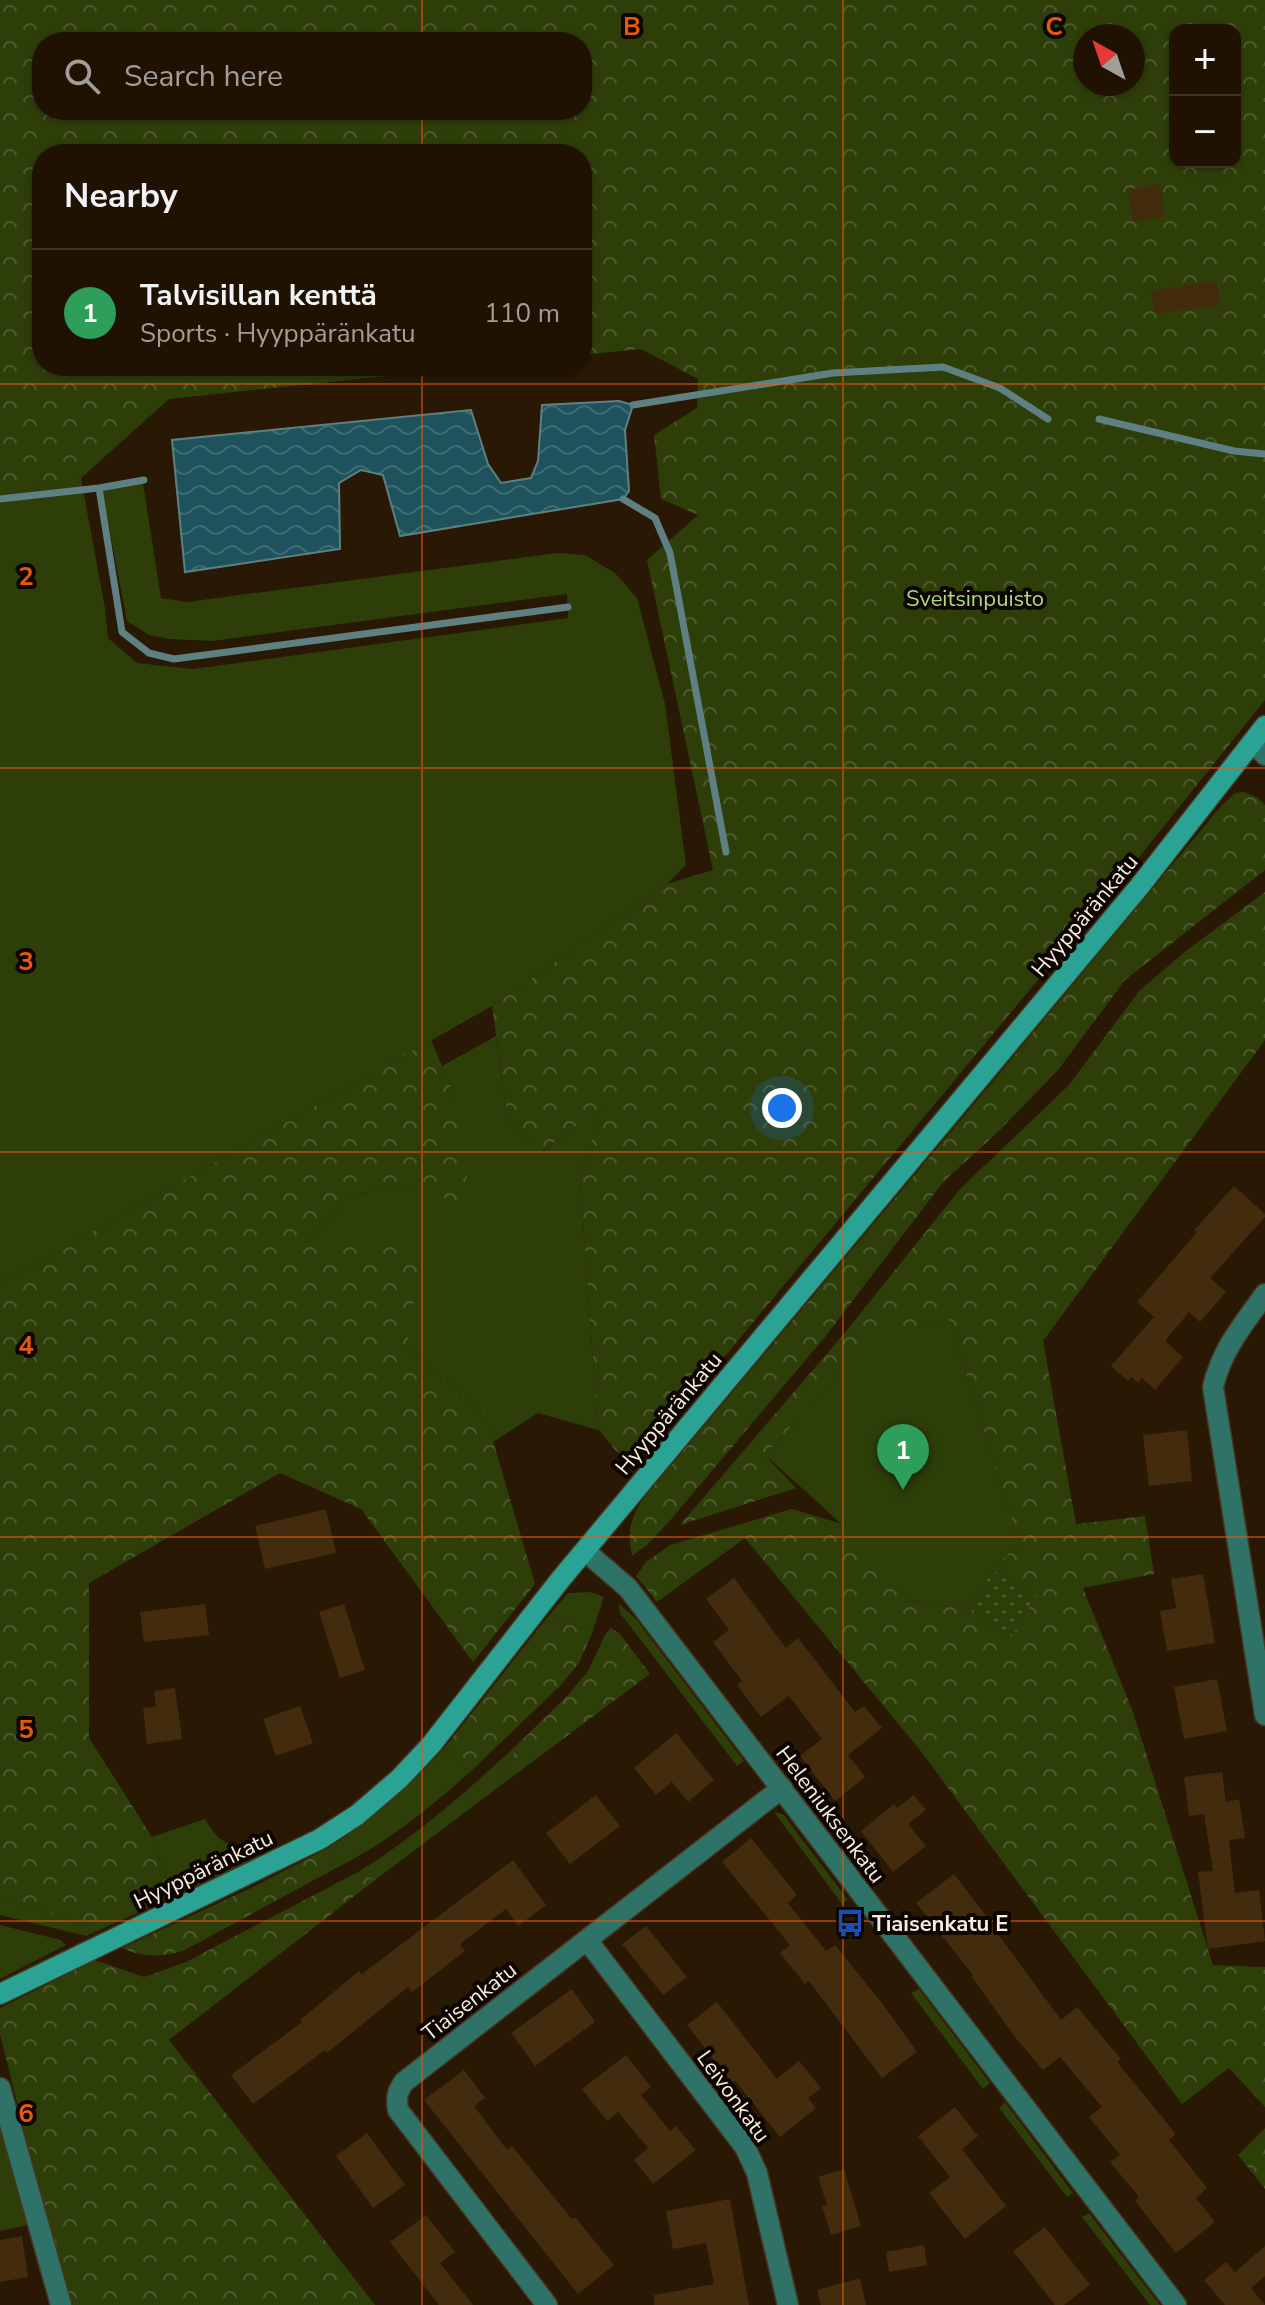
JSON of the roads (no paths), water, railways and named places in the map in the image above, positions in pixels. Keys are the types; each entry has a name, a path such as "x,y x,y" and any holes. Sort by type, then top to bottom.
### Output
{"street":[{"name":"Hyyppäränkatu","path":"0,1994 320,1839 357,1815 399,1779 431,1745 585,1551 1261,741"},
{"path":"1265,1294 1228,1346 1218,1364 1213,1387 1265,1715"},
{"name":"Heleniuksenkatu","path":"585,1551 628,1588 1176,2305"},
{"name":"Tiaisenkatu","path":"547,2305 398,2110 397,2092 404,2082 782,1788"},
{"name":"Leivonkatu","path":"587,1940 745,2147 761,2185 788,2305"},
{"path":"0,2088 61,2305"}],"water":[{"path":"619,401 633,405 625,430 629,491 623,499 400,536 383,475 361,470 339,483 340,549 185,572 172,440 471,410 488,464 501,483 531,478 538,461 542,405"}],"waterway":[{"path":"633,405 833,373 943,367 1000,388 1048,419"},
{"path":"1099,419 1234,451 1265,454"},
{"path":"0,499 144,480"},
{"path":"99,488 122,632 149,653 174,659 568,607"},
{"path":"623,499 655,518 670,553 726,852"}],"place":[{"name":"Talvisillan kenttä","path":"903,1490"},
{"name":"Tiaisenkatu E","path":"850,1923"}],"park label":[{"name":"Sveitsinpuisto","path":"975,598"}]}
